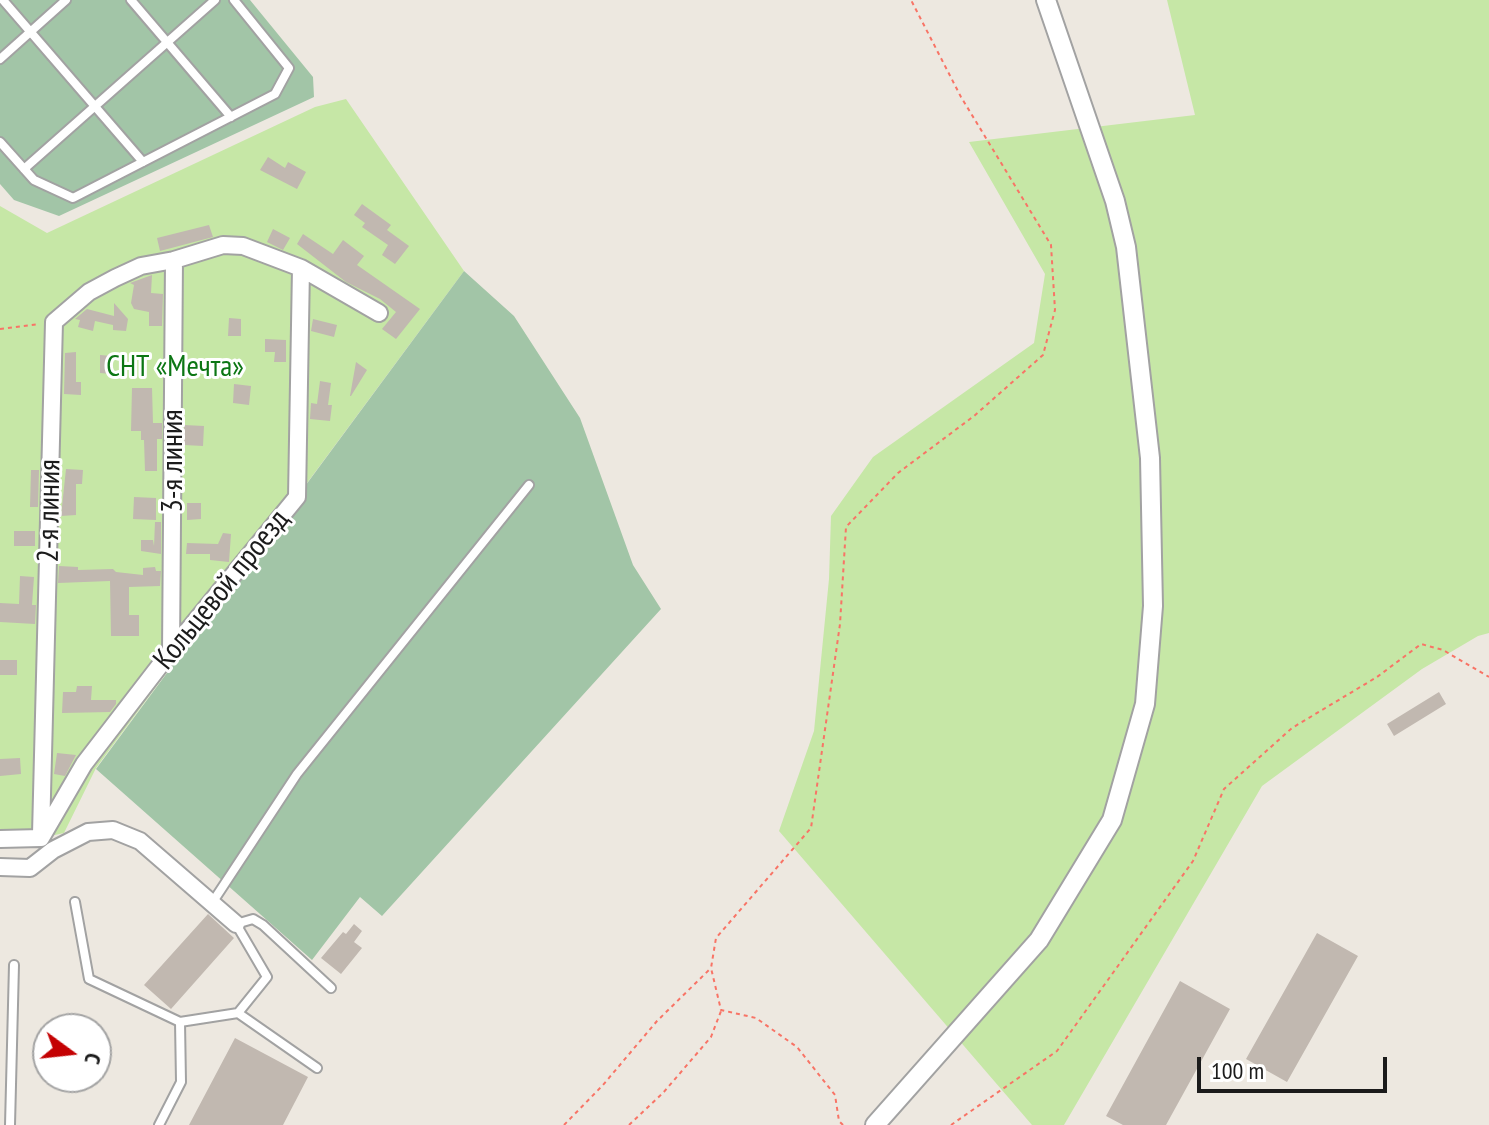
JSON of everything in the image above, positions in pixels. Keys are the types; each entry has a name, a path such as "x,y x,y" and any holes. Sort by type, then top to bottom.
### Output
{"street":[{"path":"875,1125 1039,940 1112,820 1145,704 1153,606 1150,458 1126,247 1115,201 1046,0"},
{"path":"54,322 89,292 141,266 223,245 243,246 301,268 379,313"},
{"name":"3-я линия","path":"171,651 174,260"},
{"name":"Кольцевой проезд","path":"41,838 84,764 171,651 297,497 301,268"},
{"name":"2-я линия","path":"41,838 54,322"},
{"path":"0,867 30,868 53,850 88,832 113,830 140,841 236,924"},
{"path":"0,839 41,838"}],"lane":[{"path":"3,0 143,162"},
{"path":"0,59 66,0"},
{"path":"131,0 231,117"},
{"path":"24,169 215,0"},
{"path":"0,142 34,180 73,198 275,94 289,68 234,0"},
{"path":"212,903 297,774 529,485"},
{"path":"75,902 89,979 180,1022 238,1013 267,977 236,924 253,919 331,988"},
{"path":"10,1125 14,965"},
{"path":"238,1013 317,1068"},
{"path":"159,1125 181,1082 180,1022"}],"path":[{"path":"629,1125 663,1093 711,1037 721,1010 711,968 716,938 811,828 840,624 846,527 898,473 974,416 1043,355 1055,310 1051,245 961,97 911,0"},
{"path":"0,329 54,322"},
{"path":"951,1125 1057,1051 1193,861 1224,789 1292,728 1377,677 1421,644 1443,650 1489,677"},
{"path":"564,1125 603,1085 657,1021 711,968"},
{"path":"721,1010 756,1018 797,1047 835,1095 839,1121 843,1125"}],"green space":[{"path":"0,0 250,0 313,77 314,97 59,216 14,200 0,184"},
{"path":"1167,0 1489,0 1489,633 1478,636 1422,669 1262,786 1064,1125 1032,1125 779,831 814,731 829,579 831,516 873,457 1034,343 1045,274 969,142 1195,115"},
{"name":"СНТ «Мечта»","path":"346,99 464,271 96,768 64,833 41,838 0,839 0,206 47,233 315,107"},
{"path":"464,271 514,316 580,418 633,565 661,609 382,916 360,897 312,960 96,769"}],"building":[{"path":"268,157 285,168 288,162 306,172 297,189 260,170"},
{"path":"362,204 391,225 387,230 409,246 395,264 382,255 388,245 362,227 365,223 354,215"},
{"path":"209,225 213,237 160,251 157,238"},
{"path":"273,229 290,238 283,250 267,242"},
{"path":"303,234 333,254 343,240 364,256 357,265 420,309 396,339 382,329 396,312 380,299 346,282 297,244"},
{"path":"152,275 151,293 163,294 162,326 149,326 149,312 134,309 131,303 134,285 130,283"},
{"path":"114,303 128,319 126,331 113,330 113,325 95,321 93,331 78,327 80,320 75,319 87,309 114,316"},
{"path":"229,318 241,319 241,336 228,336"},
{"path":"313,319 337,325 334,337 311,331"},
{"path":"265,339 286,340 286,362 274,362 275,352 265,352"},
{"path":"76,352 76,382 81,382 81,395 64,394 65,353"},
{"path":"100,355 112,356 112,374 100,373"},
{"path":"356,362 367,370 350,396"},
{"path":"320,381 331,383 328,405 332,405 330,421 310,419 311,403 317,404"},
{"path":"234,384 251,386 249,405 233,403"},
{"path":"132,388 152,388 153,423 162,423 162,439 157,439 157,471 145,471 141,431 131,431"},
{"path":"184,425 204,426 203,446 184,445"},
{"path":"66,469 83,470 82,484 76,484 76,515 61,516"},
{"path":"31,470 39,470 38,507 30,507"},
{"path":"134,497 156,498 156,520 133,519"},
{"path":"187,503 201,503 201,519 187,520"},
{"path":"155,522 161,522 161,554 141,551 141,540 153,540 154,546"},
{"path":"14,531 35,531 35,546 14,546"},
{"path":"223,533 231,534 229,562 210,560 210,554 186,554 187,543 218,544"},
{"path":"59,566 78,567 78,570 113,569 143,575 143,568 155,567 156,571 161,571 160,586 129,587 129,615 139,615 139,636 111,636 110,581 58,583"},
{"path":"20,576 34,577 32,605 36,605 35,624 0,622 0,603 19,604"},
{"path":"0,660 17,660 17,675 0,675"},
{"path":"77,686 92,686 91,700 116,700 116,704 110,712 62,713 63,692 76,692"},
{"path":"1439,692 1446,704 1394,736 1387,724"},
{"path":"57,753 76,755 65,776 54,774"},
{"path":"20,758 21,774 0,776 0,759"},
{"path":"208,914 234,938 171,1009 144,985"},
{"path":"354,924 362,931 354,942 362,948 341,974 321,958"},
{"path":"1317,933 1358,956 1287,1082 1246,1059"},
{"path":"1180,981 1230,1009 1166,1125 1123,1125 1106,1116"},
{"path":"235,1038 308,1077 283,1125 189,1125"}]}
